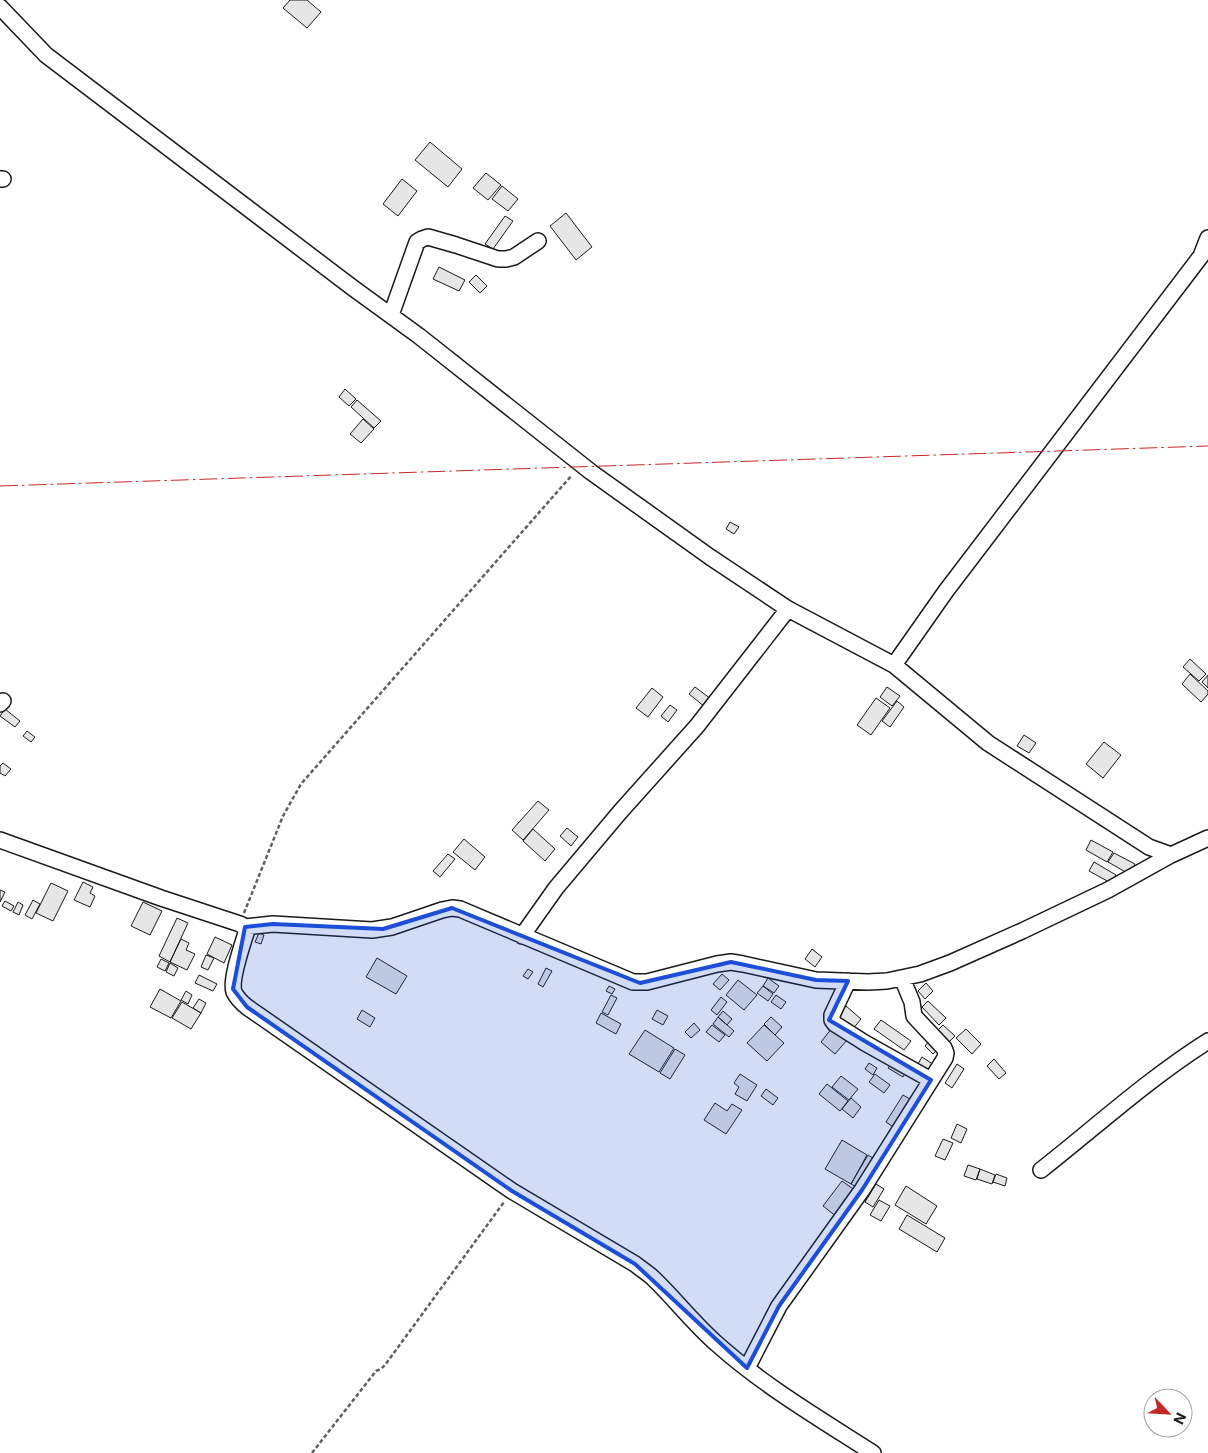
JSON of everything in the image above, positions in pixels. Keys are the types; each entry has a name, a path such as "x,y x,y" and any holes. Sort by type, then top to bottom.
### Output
{"street":[{"path":"3,7 46,55 419,336 582,464 710,557 788,609 894,666 988,743 1149,847 1171,855"},
{"path":"386,312 417,242 422,238 428,237 498,259 514,257 538,241"},
{"path":"894,666 946,591 1204,259 1208,238"},
{"path":"522,936 556,888 697,726 788,609"},
{"path":"0,840 242,925 272,924 372,930 383,929 452,908 460,909 633,982 647,982 731,962 816,980 887,981 920,974 937,969 1022,931 1108,890 1171,855 1208,838"},
{"path":"242,925 246,933 233,988 235,994 247,1007 512,1191 614,1251 653,1277 716,1344 768,1384 873,1453"},
{"path":"747,1368 779,1306 862,1190 945,1058 944,1048 914,1016 912,1002 902,978"},
{"path":"848,981 832,1015 832,1020 835,1024 931,1080"},
{"path":"1041,1170 1129,1097 1208,1041"}],"path":[{"path":"242,925 283,816 301,784 582,464"},
{"path":"312,1453 376,1370 381,1369 385,1365 512,1191"}],"highlighted area":[{"path":"452,908 640,983 731,962 816,980 848,981 829,1020 931,1080 862,1190 779,1306 747,1368 635,1264 512,1191 247,1007 233,989 245,927 273,924 383,929"}],"building":[{"path":"290,0 307,0 321,12 307,28 283,8"},
{"path":"430,142 462,169 448,187 415,160"},
{"path":"486,173 501,185 488,200 473,188"},
{"path":"402,179 417,191 398,216 383,204"},
{"path":"502,186 518,199 508,211 492,199"},
{"path":"566,213 592,247 576,260 550,226"},
{"path":"505,216 513,221 493,249 485,244"},
{"path":"439,267 465,280 459,291 433,279"},
{"path":"476,275 487,286 480,293 469,282"},
{"path":"345,389 356,399 349,406 339,397"},
{"path":"357,400 381,421 374,428 351,407"},
{"path":"363,419 374,429 361,443 350,434"},
{"path":"730,522 739,527 734,534 726,529"},
{"path":"1190,659 1206,674 1199,681 1183,667"},
{"path":"1190,674 1208,691 1208,694 1201,702 1182,684"},
{"path":"1208,675 1208,688 1202,682"},
{"path":"695,687 711,699 705,707 689,694"},
{"path":"887,687 900,696 892,706 880,697"},
{"path":"652,688 663,697 648,717 636,708"},
{"path":"876,698 890,708 871,735 857,725"},
{"path":"897,701 904,707 890,727 882,721"},
{"path":"670,705 677,710 668,722 661,716"},
{"path":"5,709 20,721 15,727 0,716"},
{"path":"27,731 35,737 31,742 23,736"},
{"path":"1024,735 1036,743 1029,753 1017,746"},
{"path":"1104,742 1121,755 1103,778 1086,764"},
{"path":"3,763 11,769 5,776 0,773 0,766"},
{"path":"538,801 549,810 523,840 512,830"},
{"path":"567,828 578,837 571,846 560,836"},
{"path":"533,829 555,849 545,861 523,841"},
{"path":"464,839 485,857 475,870 453,852"},
{"path":"1091,840 1113,852 1107,862 1086,850"},
{"path":"1114,853 1135,864 1129,874 1108,862"},
{"path":"448,854 455,859 440,877 433,871"},
{"path":"1094,862 1116,875 1111,883 1089,871"},
{"path":"83,882 93,887 90,893 95,896 90,907 74,900"},
{"path":"51,883 68,891 53,921 36,913"},
{"path":"0,890 5,892 0,902"},
{"path":"33,900 40,904 32,919 25,915"},
{"path":"5,901 14,906 11,911 2,906"},
{"path":"18,902 23,905 19,915 13,912"},
{"path":"143,902 162,911 150,935 131,926"},
{"path":"177,918 188,923 170,962 159,956"},
{"path":"259,933 264,935 261,944 255,942"},
{"path":"215,937 232,945 224,963 207,954"},
{"path":"181,939 189,943 186,950 195,954 187,970 170,962"},
{"path":"812,949 822,957 815,967 805,959"},
{"path":"206,955 214,958 208,970 201,967"},
{"path":"377,958 407,976 396,994 366,977"},
{"path":"161,959 169,963 165,971 157,967"},
{"path":"170,963 178,968 174,976 166,972"},
{"path":"546,968 552,971 543,987 538,984"},
{"path":"528,969 533,972 528,979 523,976"},
{"path":"722,974 729,980 720,990 713,984"},
{"path":"199,975 217,984 213,991 195,983"},
{"path":"768,978 779,986 774,993 763,986"},
{"path":"738,980 757,995 744,1010 726,995"},
{"path":"926,983 933,991 925,999 918,991"},
{"path":"609,986 615,989 612,994 606,991"},
{"path":"763,986 773,994 768,1001 757,993"},
{"path":"160,989 181,1001 171,1018 150,1007"},
{"path":"186,991 192,995 188,1004 181,1000"},
{"path":"611,995 617,998 608,1015 602,1012"},
{"path":"776,995 786,1002 781,1009 771,1002"},
{"path":"721,997 727,1002 717,1015 711,1010"},
{"path":"199,999 206,1003 201,1013 193,1008"},
{"path":"928,1001 946,1018 939,1025 922,1007"},
{"path":"182,1002 201,1013 191,1029 172,1018"},
{"path":"846,1006 861,1019 852,1030 836,1017"},
{"path":"362,1010 375,1018 370,1027 357,1019"},
{"path":"657,1010 668,1016 663,1025 652,1019"},
{"path":"723,1011 732,1019 727,1025 718,1017"},
{"path":"601,1013 621,1024 616,1034 596,1023"},
{"path":"718,1017 734,1031 729,1037 713,1024"},
{"path":"771,1017 782,1027 775,1035 764,1024"},
{"path":"881,1020 911,1041 904,1050 874,1029"},
{"path":"694,1023 700,1030 691,1038 685,1032"},
{"path":"712,1025 725,1035 719,1042 706,1032"},
{"path":"764,1025 784,1043 767,1061 747,1043"},
{"path":"943,1025 955,1036 949,1042 938,1030"},
{"path":"832,1028 847,1040 835,1054 821,1042"},
{"path":"966,1029 981,1044 972,1054 956,1038"},
{"path":"645,1030 674,1048 659,1072 629,1054"},
{"path":"932,1038 941,1046 933,1054 925,1046"},
{"path":"675,1049 685,1055 670,1079 660,1073"},
{"path":"922,1057 937,1067 931,1077 916,1067"},
{"path":"994,1059 1006,1073 999,1079 987,1066"},
{"path":"893,1061 907,1070 903,1077 888,1068"},
{"path":"869,1063 877,1068 873,1075 865,1069"},
{"path":"957,1064 964,1069 952,1088 945,1083"},
{"path":"740,1074 757,1085 747,1101 735,1094 739,1087 734,1083"},
{"path":"875,1074 890,1085 884,1093 869,1082"},
{"path":"841,1076 858,1089 849,1100 832,1087"},
{"path":"827,1084 848,1101 840,1111 819,1094"},
{"path":"766,1089 778,1098 773,1105 761,1096"},
{"path":"903,1095 915,1102 898,1130 886,1122"},
{"path":"851,1098 861,1107 853,1118 842,1109"},
{"path":"715,1103 727,1111 732,1104 742,1110 726,1134 704,1120"},
{"path":"957,1124 967,1129 961,1143 951,1138"},
{"path":"943,1139 953,1143 945,1160 935,1156"},
{"path":"842,1140 867,1155 851,1184 825,1169"},
{"path":"868,1155 876,1160 860,1189 851,1184"},
{"path":"968,1165 980,1169 976,1180 964,1176"},
{"path":"980,1169 995,1175 992,1184 977,1179"},
{"path":"996,1174 1007,1178 1005,1186 993,1182"},
{"path":"842,1181 856,1191 837,1217 823,1206"},
{"path":"876,1184 884,1189 873,1207 865,1202"},
{"path":"906,1186 937,1206 926,1224 895,1205"},
{"path":"879,1200 890,1206 881,1221 870,1215"},
{"path":"907,1215 945,1238 937,1252 899,1229"}],"power":[{"path":"0,486 1208,446"}]}
